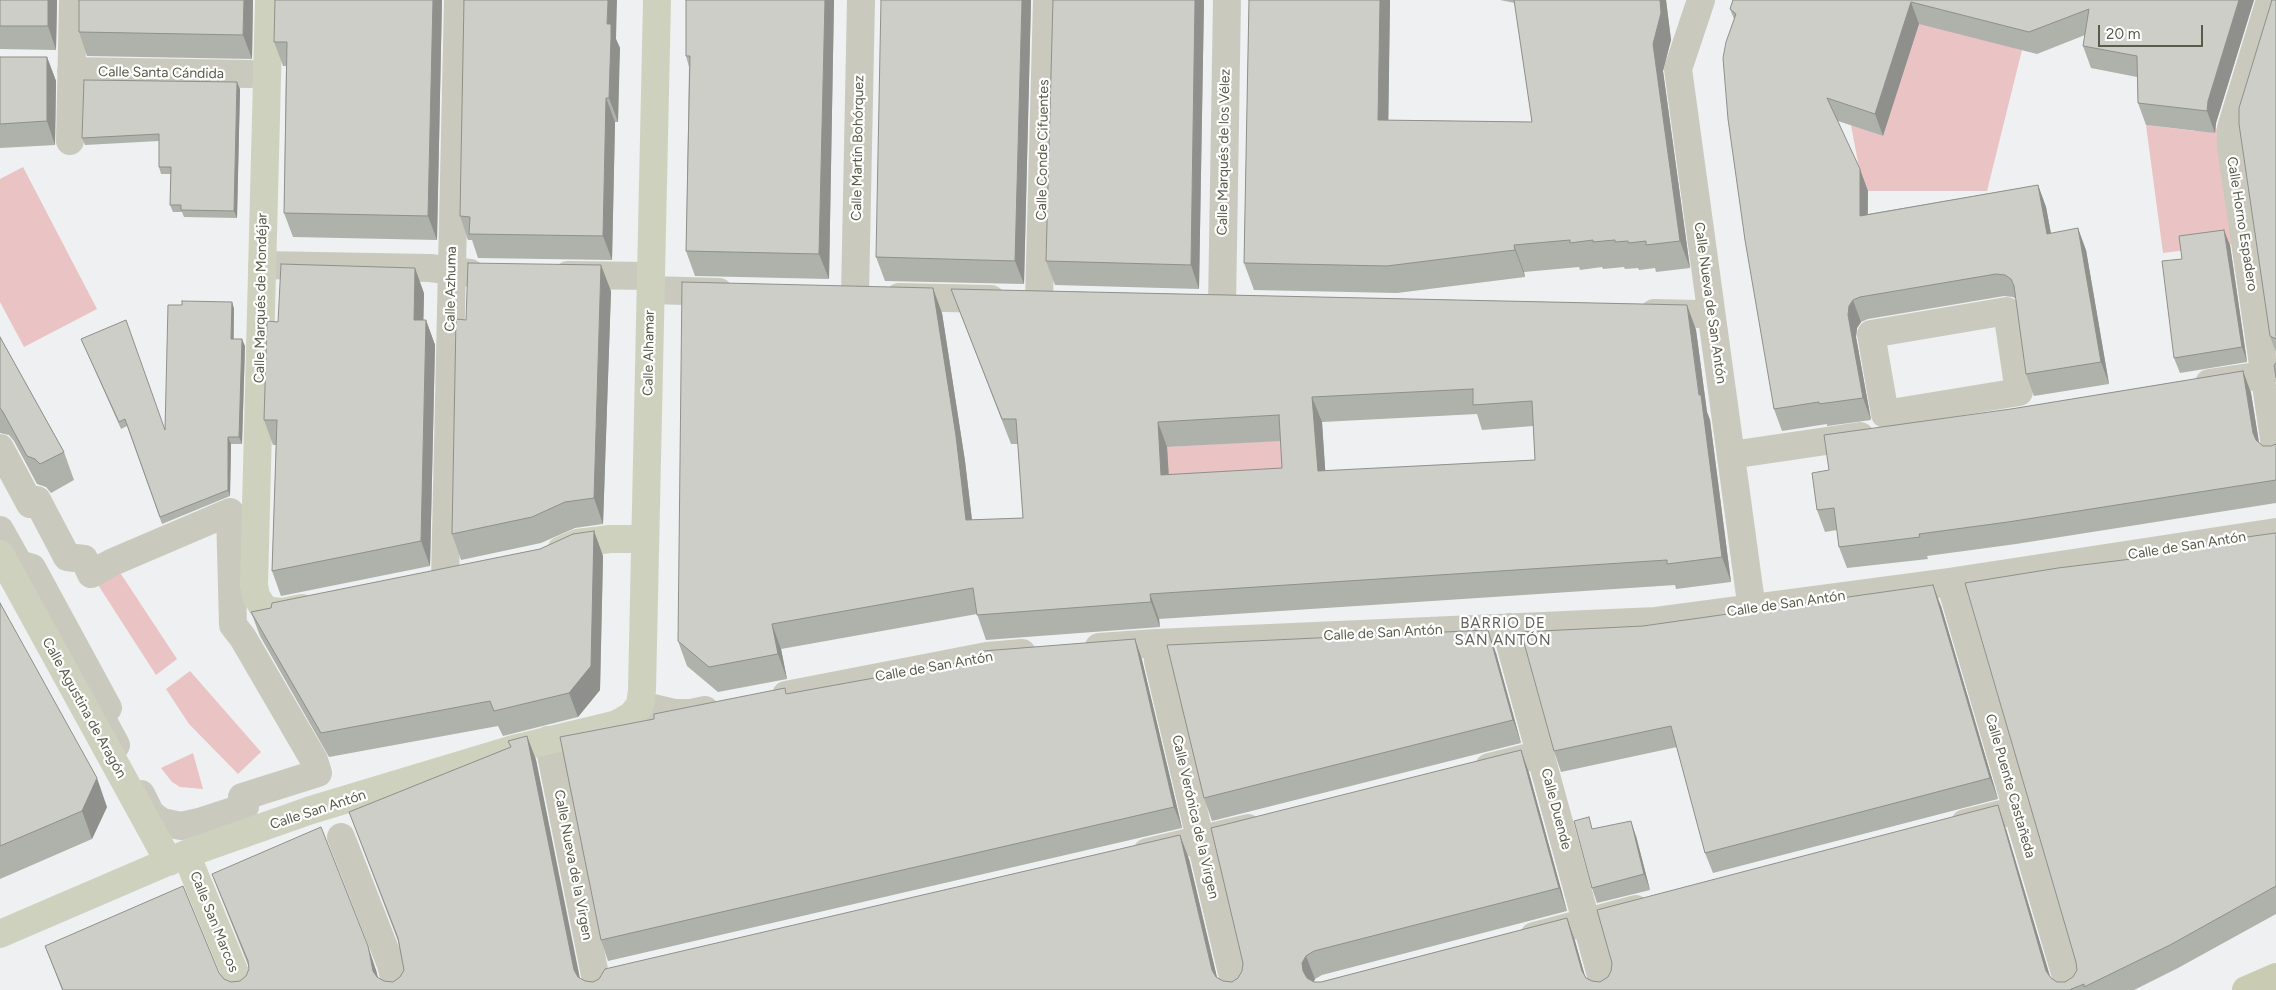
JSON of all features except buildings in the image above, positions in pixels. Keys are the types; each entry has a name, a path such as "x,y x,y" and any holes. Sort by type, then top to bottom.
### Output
{"main road":[{"name":"Calle Marqués de Mondéjar","path":"269,0 254,585 256,596 263,607 271,611 283,612 331,602"},
{"name":"Calle Alhamar","path":"640,705 642,690 657,0"},
{"path":"537,560 546,558 577,543 610,539 645,539"},
{"name":"Calle Agustina de Aragón","path":"0,554 178,858"},
{"path":"417,584 473,573"},
{"name":"Calle San Antón","path":"0,934 178,858 311,810 548,740 617,724 631,716 640,705"},
{"name":"Calle San Marcos","path":"178,858 242,990"},
{"path":"2246,990 2276,977"}],"street":[{"path":"70,141 73,0"},
{"name":"Calle Azhuma","path":"445,579 458,0"},
{"name":"Calle Martín Bohórquez","path":"861,0 845,295 1039,300"},
{"name":"Calle Conde Cifuentes","path":"1039,300 1046,0"},
{"name":"Calle Marqués de los Vélez","path":"1222,305 1227,0"},
{"name":"Calle Nueva de San Antón","path":"1701,0 1678,69 1752,610"},
{"name":"Calle Horno Espadero","path":"2270,0 2231,128 2231,147 2270,373 2276,453"},
{"name":"Calle Santa Cándida","path":"43,66 72,69 250,74"},
{"path":"262,265 498,274"},
{"path":"547,275 746,293"},
{"path":"1039,300 1068,301"},
{"path":"1193,304 1251,305"},
{"path":"2007,311 2019,392 1885,414 1871,334 2007,311"},
{"path":"1627,313 1696,314 1711,312"},
{"path":"2189,387 2270,373"},
{"path":"1731,455 2036,412"},
{"path":"0,448 30,504 37,500 67,557 84,559 91,574 122,558 230,512 232,625 243,638 314,760 318,773 242,797 244,807 199,822 181,826 162,822 151,814 100,715 108,708 32,568 19,564 0,530"},
{"name":"Calle de San Antón","path":"1076,649 1156,643 1656,621 1752,610 1950,582 2276,532"},
{"name":"Calle Puente Castañeda","path":"1950,582 2070,990"},
{"name":"Calle Duende","path":"1509,627 1510,644 1605,990"},
{"name":"Calle Verónica de la Virgen","path":"1156,643 1158,662 1236,990"},
{"name":"Calle de San Antón","path":"763,699 987,656 1046,651"},
{"path":"640,705 674,713 691,713 734,705"},
{"name":"Calle Nueva de la Virgen","path":"548,740 603,982"},
{"path":"1461,774 1540,754"},
{"path":"1940,830 2017,810"},
{"path":"1124,858 1277,820"},
{"path":"341,837 390,965 397,990"},
{"path":"1513,941 1662,902"}],"shaded area":[{"path":"1921,18 2022,50 1987,191 1868,191 1860,173 1851,125 1883,136"},
{"path":"2146,125 2195,131 2196,126 2221,129 2234,244 2163,253"},
{"path":"23,167 97,309 24,347 0,302 0,179"},
{"path":"1288,440 1291,493 1130,520 1167,447"},
{"path":"113,562 177,659 156,675 91,574"},
{"path":"190,671 261,752 238,774 189,724 166,689"},
{"path":"193,753 203,789 180,787 172,782 161,768"}],"district":[{"name":"BARRIO DE SAN ANTÓN","path":"1503,632"}]}
